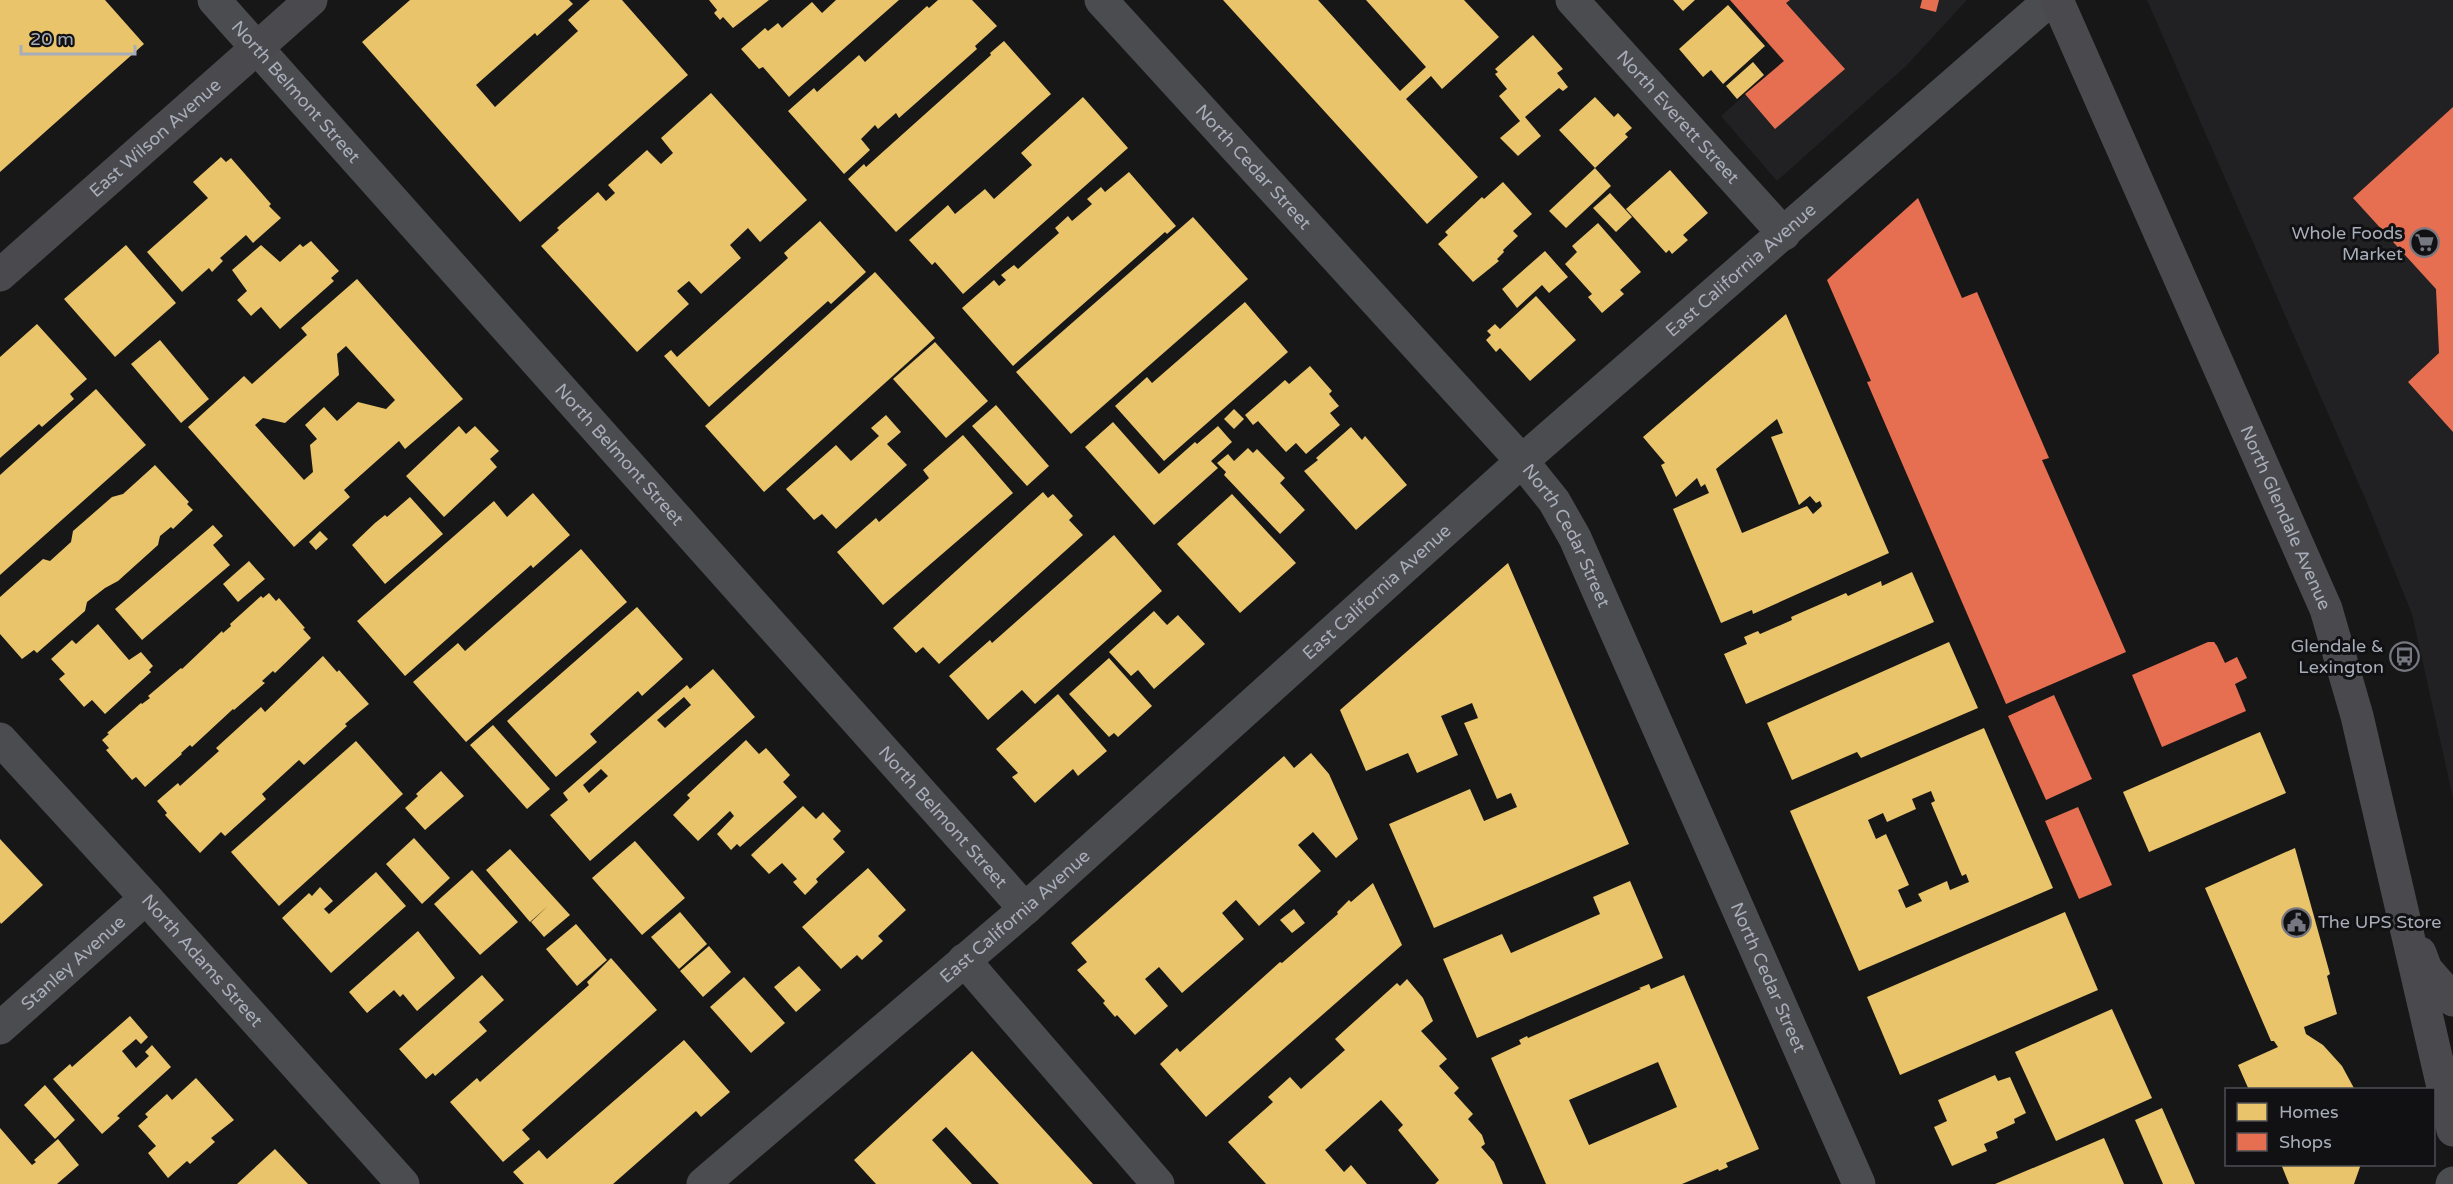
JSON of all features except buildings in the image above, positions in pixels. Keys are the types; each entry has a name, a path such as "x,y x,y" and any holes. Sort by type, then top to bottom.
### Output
{"main road":[{"name":"East Wilson Avenue","path":"0,274 311,0"},
{"name":"North Glendale Avenue","path":"2057,0 2326,609 2357,716 2453,1130"},
{"path":"2402,907 2426,969 2453,1000"}],"street":[{"name":"North Belmont Street","path":"214,0 1026,909"},
{"name":"North Cedar Street","path":"1101,0 1522,461 1554,501 1575,538 1859,1184"},
{"name":"North Everett Street","path":"1572,0 1784,234"},
{"name":"East California Avenue","path":"703,1184 1026,909 1522,461 2050,0"},
{"name":"North Adams Street","path":"0,739 403,1184"},
{"name":"Stanley Avenue","path":"0,1028 146,898"},
{"path":"964,960 1158,1184"}],"shaded area":[{"path":"1730,0 1966,1 1906,66 1777,181 1721,116 1783,61"},
{"path":"2147,0 2453,0 2453,798 2412,614 2365,498"}],"place":[{"name":"Whole Foods Market","path":"2424,243"},
{"name":"Glendale & Lexington","path":"2405,656"},
{"name":"The UPS Store","path":"2297,922"}]}
